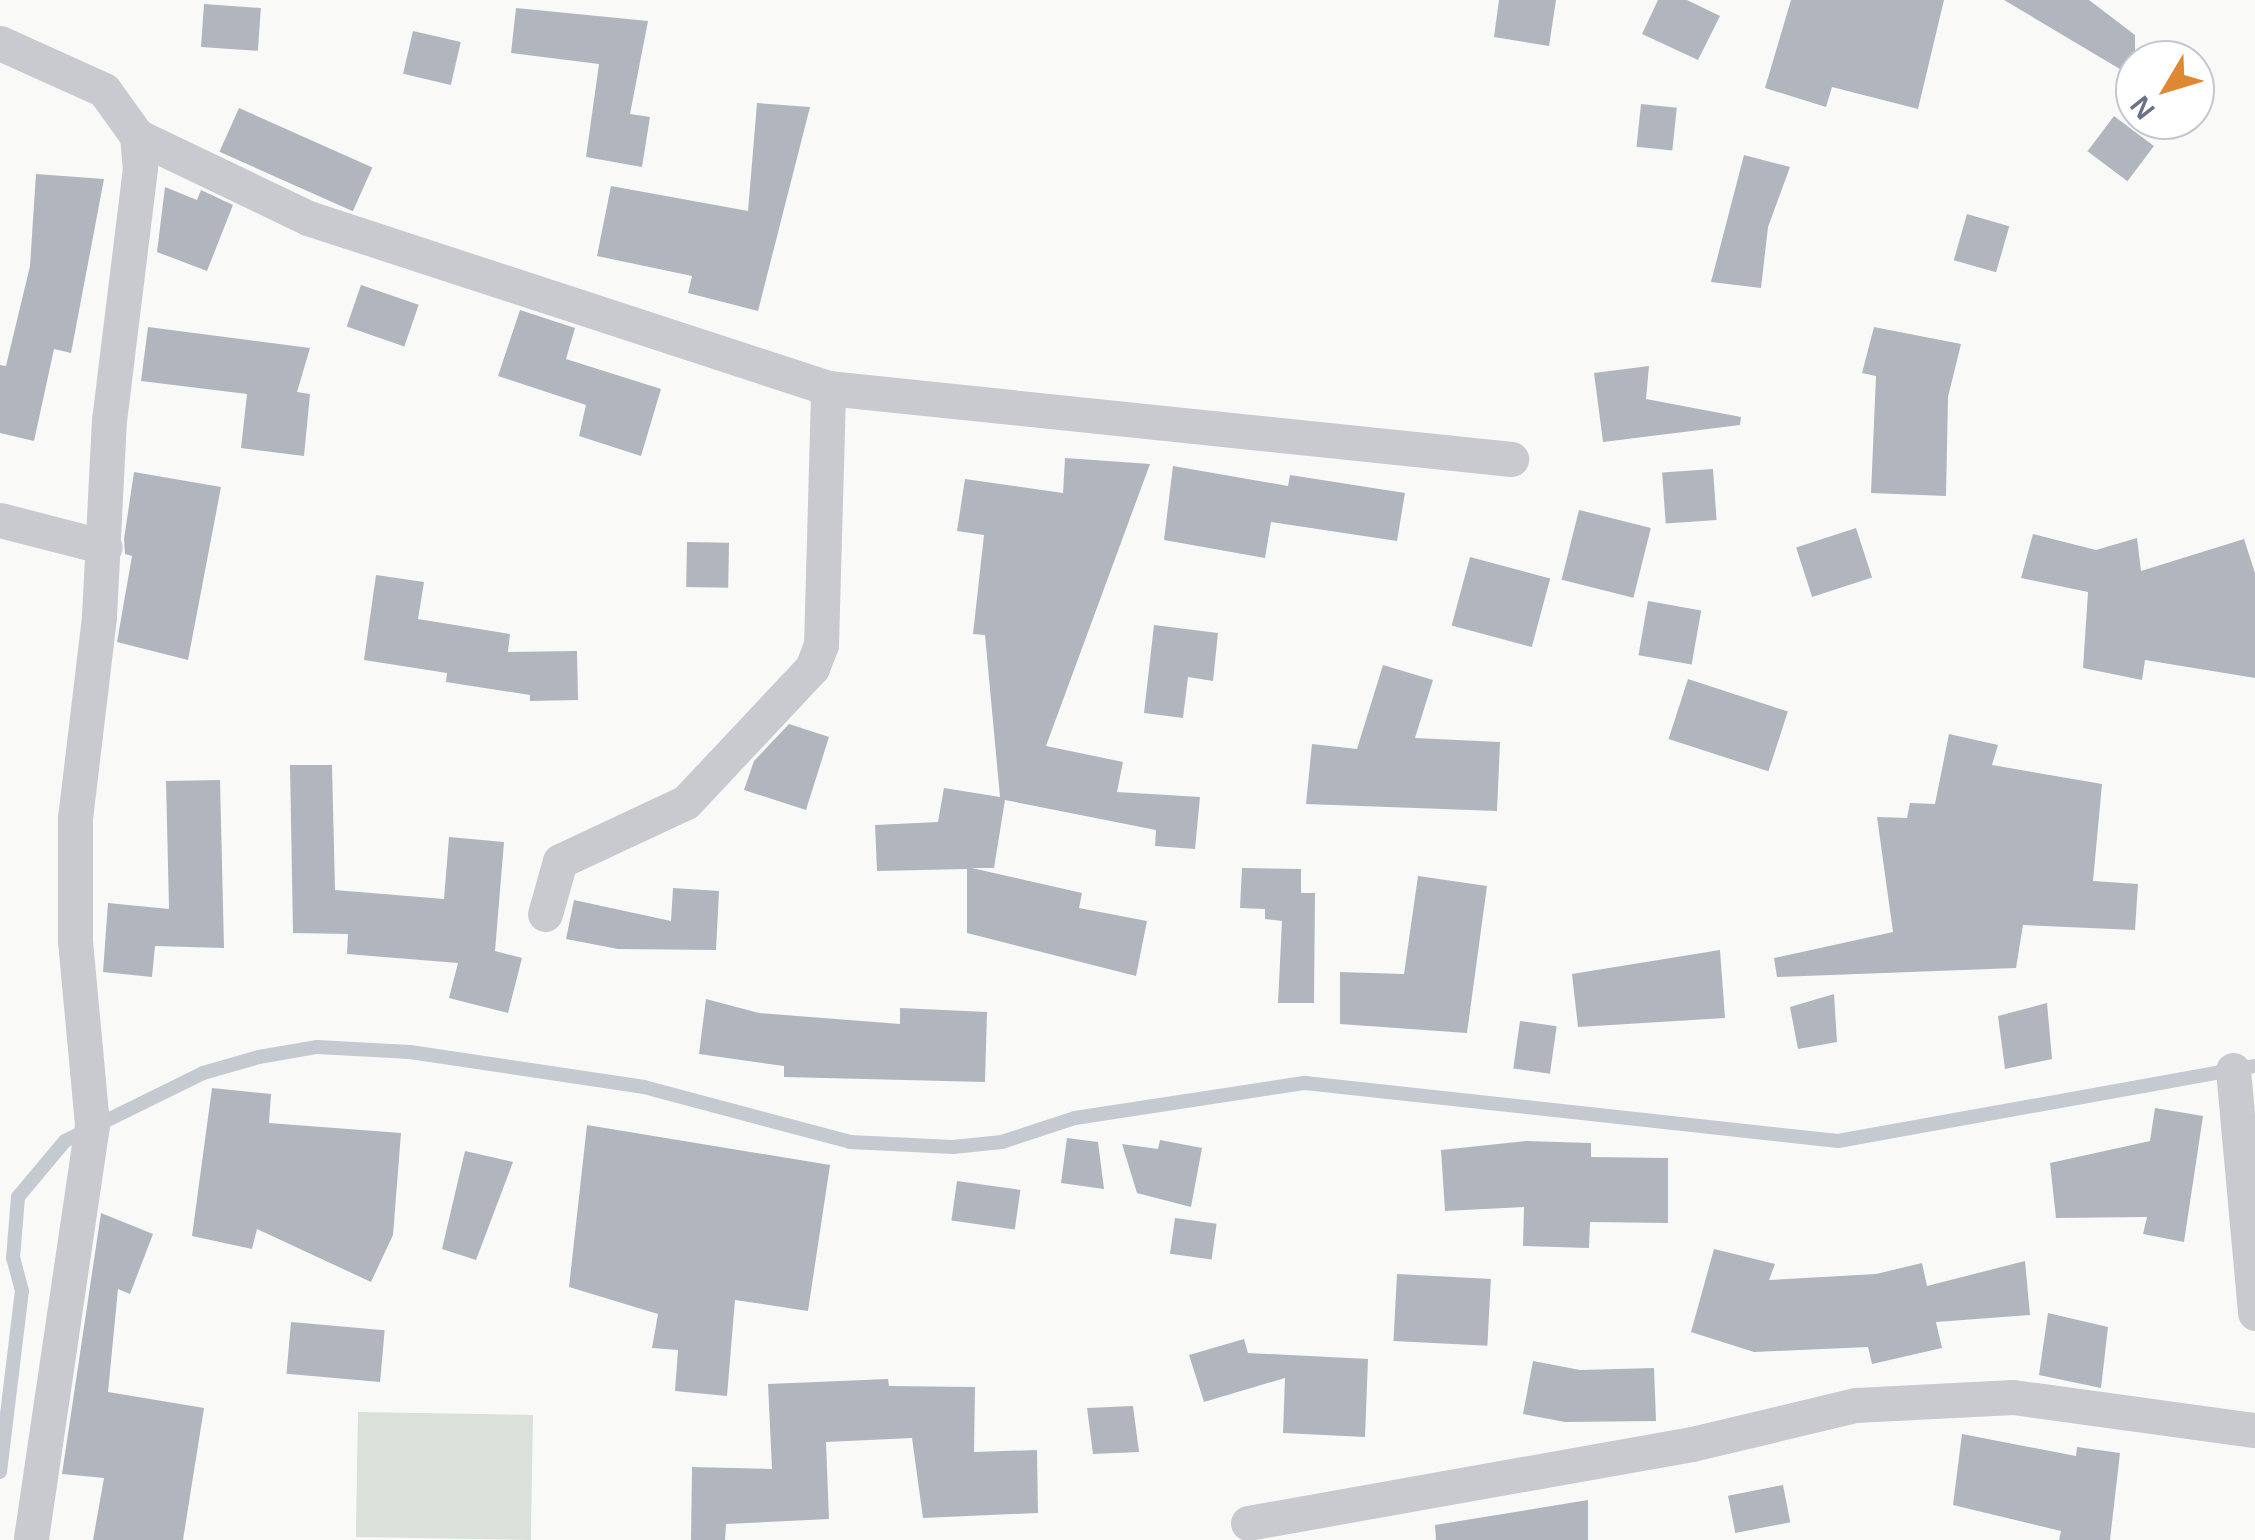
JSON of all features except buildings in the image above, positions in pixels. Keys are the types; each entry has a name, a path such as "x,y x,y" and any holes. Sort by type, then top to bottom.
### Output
{"street":[{"path":"0,43 87,78 125,111 137,136 138,197 109,419 105,547 73,893 92,1125 31,1540"},
{"path":"137,136 308,218 828,388 1511,459"},
{"path":"546,914 560,860 686,802 812,668 821,645 828,388"},
{"path":"0,520 105,547"},
{"path":"2234,1070 2255,1313"},
{"path":"1248,1523 1692,1444 1856,1405 2013,1398 2255,1430"}],"shaded area":[{"path":"358,1412 533,1415 531,1540 356,1537"}],"waterway":[{"path":"0,1472 22,1291 13,1258 18,1197 65,1141 203,1073 259,1057 317,1047 410,1052 644,1087 850,1142 953,1147 1002,1142 1075,1118 1305,1083 1838,1141 2255,1066"}]}
